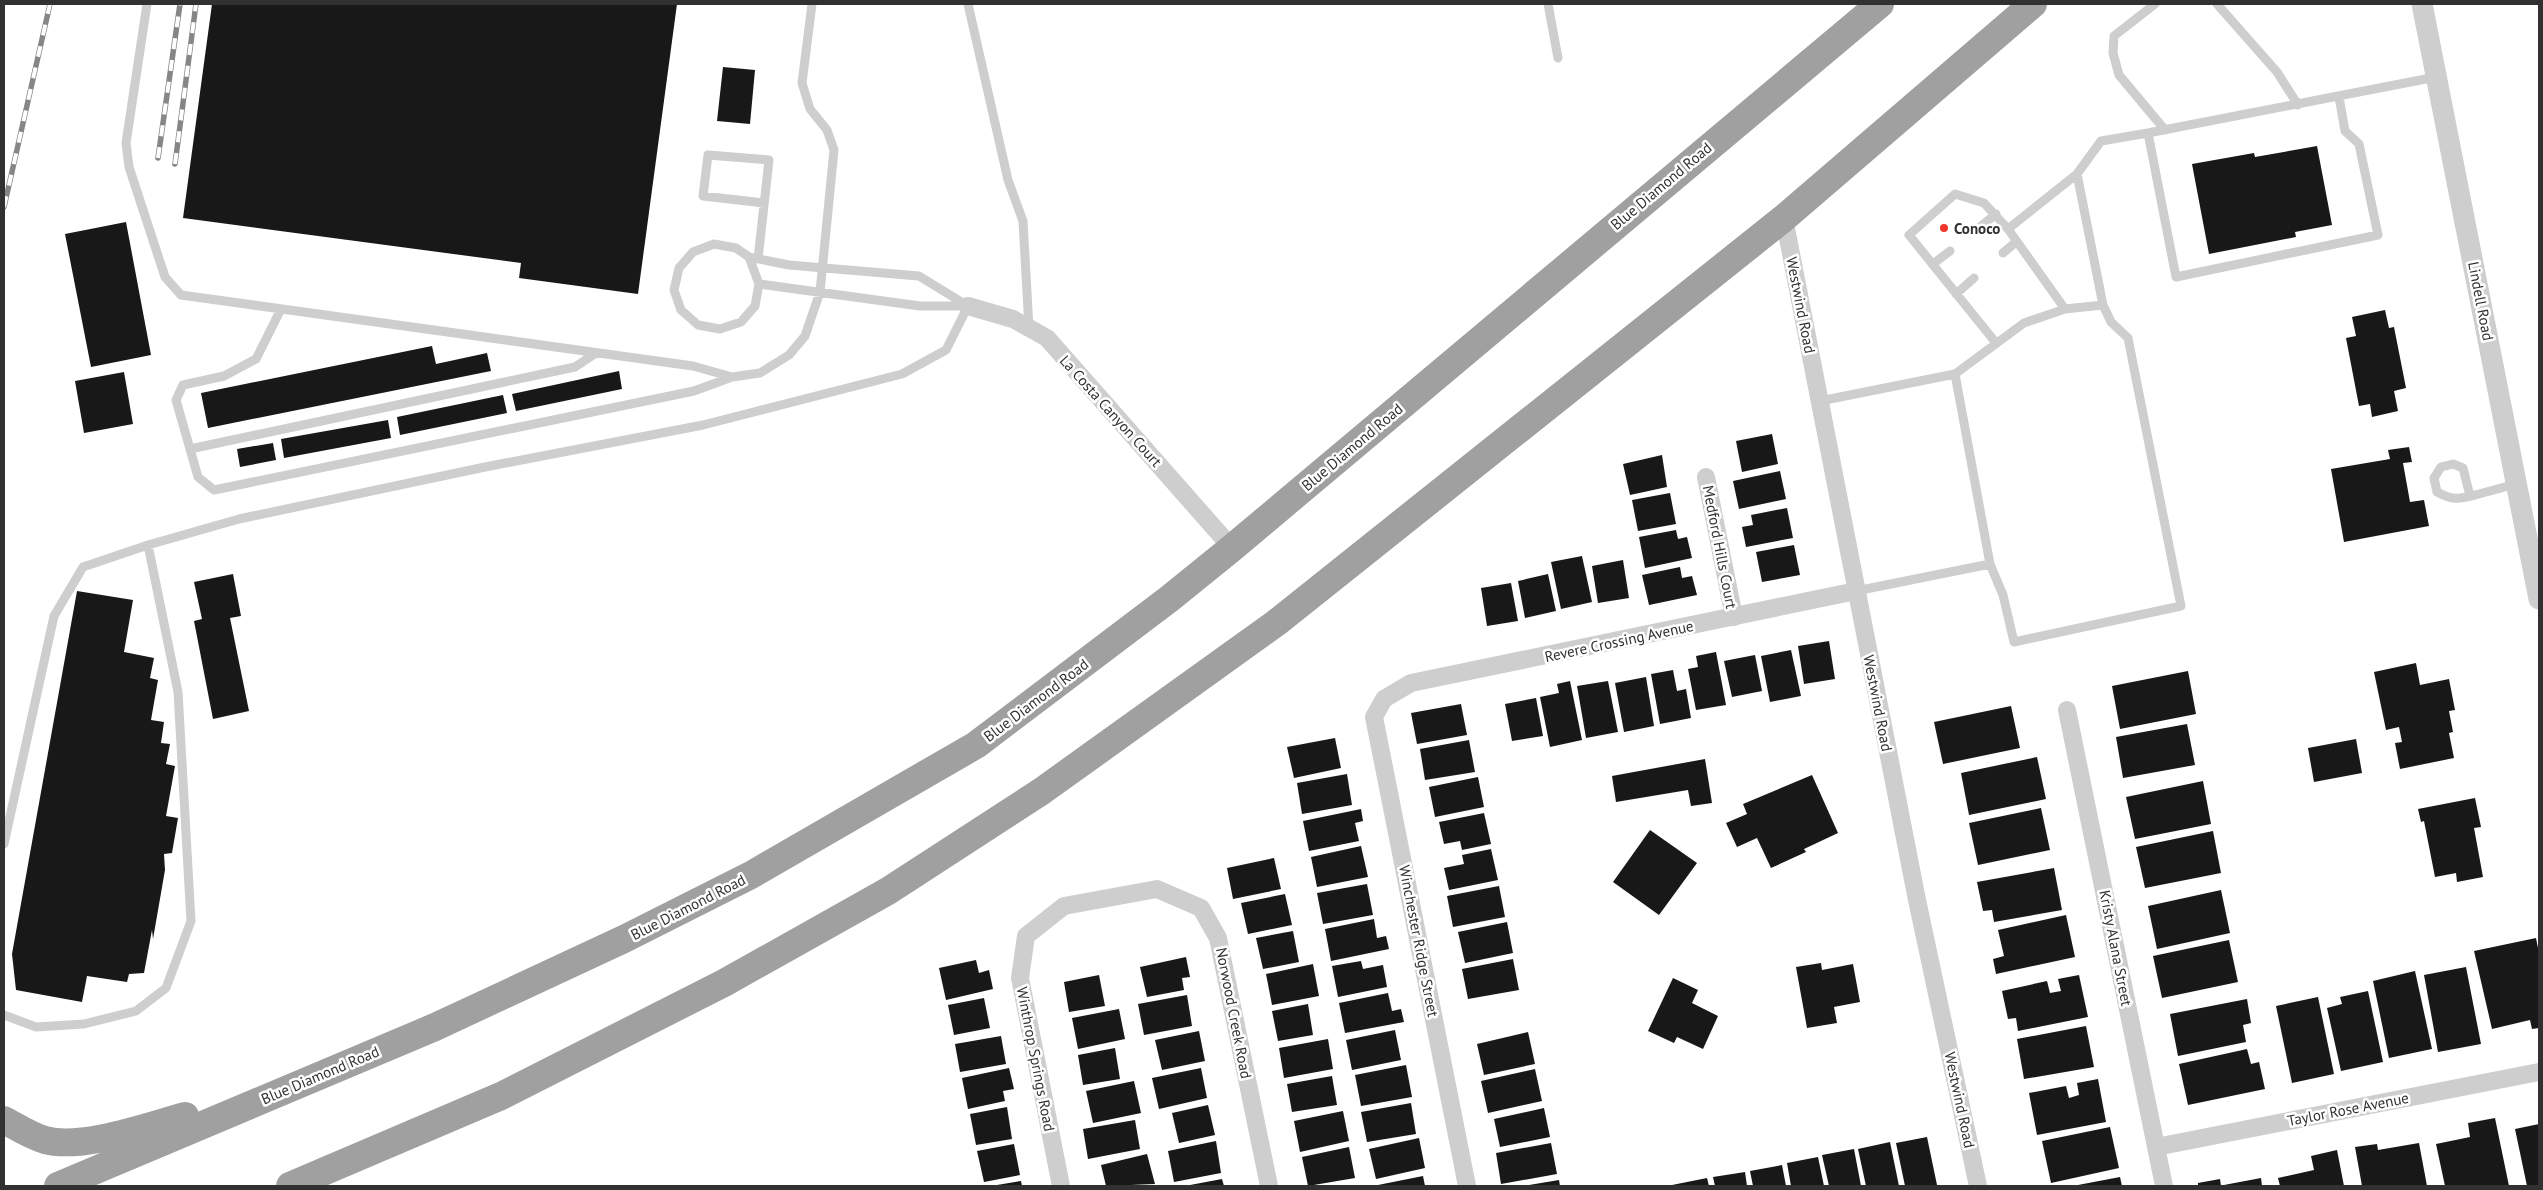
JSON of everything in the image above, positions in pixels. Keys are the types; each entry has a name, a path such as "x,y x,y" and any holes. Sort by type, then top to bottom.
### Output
{"highway":[{"name":"Blue Diamond Road","path":"58,1186 435,1027 624,939 751,875 976,745 1169,599 1232,548 1880,4"},
{"path":"2002,30 2011,4"},
{"path":"290,1186 501,1096 724,983 888,891 1042,792 1276,623 1784,218 2033,4"},
{"path":"4,1120 46,1140 92,1139 124,1133 285,1089"}],"street":[{"name":"Lindell Road","path":"2422,4 2539,599"},
{"name":"Westwind Road","path":"1784,218 1917,900 1978,1186"},
{"name":"La Costa Canyon Court","path":"968,306 1013,319 1047,338 1232,548"},
{"name":"Medford Hills Court","path":"1706,477 1734,618"},
{"name":"Revere Crossing Avenue","path":"1384,699 1411,683 1734,618 1856,591"},
{"name":"Winchester Ridge Street","path":"1384,699 1374,717 1467,1186"},
{"name":"Kristy Alana Street","path":"2067,710 2164,1186"},
{"name":"Norwood Creek Road","path":"1110,898 1157,889 1201,908 1218,938 1269,1186"},
{"name":"Winthrop Springs Road","path":"1060,1186 1020,978 1026,936 1064,906 1110,898"},
{"name":"Taylor Rose Avenue","path":"2156,1147 2539,1072"}],"lane":[{"path":"147,4 126,143 129,168 165,277 181,295 694,366 732,377"},
{"path":"281,309 256,359 224,376 183,385 176,400 198,477 214,490 694,391 732,377 760,373 789,354 805,336 820,292 834,150 826,130 810,109 802,83 812,4"},
{"path":"968,4 1008,180 1023,221 1029,328"},
{"path":"1548,4 1558,58"},
{"path":"2154,4 2114,36 2113,53 2119,75 2165,130"},
{"path":"2217,4 2277,72 2298,105"},
{"path":"2008,229 2077,174 2101,141 2437,77"},
{"path":"2148,133 2176,277 2378,236 2359,144 2345,130 2340,97"},
{"path":"764,203 703,196 708,155 769,160 764,203 754,258 759,284 755,306 741,322 720,329 698,325 681,310 674,290 679,268 693,252 714,244 736,248 754,258 822,268 919,276 968,306"},
{"path":"1955,374 1990,564 2003,595 2014,642 2181,606 2128,338 2111,322 2103,305 2077,174"},
{"path":"1996,343 1909,235 1955,194 1984,203 1996,214 2065,309"},
{"path":"1980,226 1996,214"},
{"path":"2003,253 2016,242"},
{"path":"1933,264 1950,251"},
{"path":"1956,294 1974,278"},
{"path":"759,284 920,306 968,306"},
{"path":"1820,401 1955,374 2024,323 2065,309 2103,305"},
{"path":"4,844 54,616 83,567 148,545 239,520 485,467 703,425 902,374 946,350 968,306"},
{"path":"190,449 575,367 596,353"},
{"path":"2470,496 2463,468 2453,464 2441,467 2434,478 2437,492 2452,500 2470,496 2517,484"},
{"path":"4,1015 36,1027 84,1024 136,1010 166,988 191,922 178,692 148,545"},
{"path":"1856,591 1990,564"}],"building":[{"path":"212,4 677,4 638,294 519,278 521,263 183,218"},
{"path":"723,67 755,70 750,124 717,121"},
{"path":"2317,146 2332,225 2295,232 2296,237 2209,254 2192,164 2254,153 2255,157"},
{"path":"126,222 151,355 91,367 65,234"},
{"path":"2385,310 2389,328 2394,327 2406,388 2394,391 2398,411 2372,417 2370,404 2359,406 2346,338 2356,336 2352,317"},
{"path":"432,346 436,364 487,353 491,371 208,428 201,393"},
{"path":"619,371 622,389 516,411 512,394"},
{"path":"124,372 133,424 84,433 75,381"},
{"path":"503,395 507,413 400,435 397,417"},
{"path":"388,420 391,438 284,458 281,439"},
{"path":"1772,434 1778,464 1742,472 1736,441"},
{"path":"273,443 276,460 240,467 237,449"},
{"path":"2409,447 2412,462 2403,463 2410,502 2424,500 2429,526 2344,542 2331,469 2390,459 2388,450"},
{"path":"1662,455 1667,487 1630,495 1623,464"},
{"path":"1780,471 1786,499 1739,509 1733,481"},
{"path":"1670,493 1676,524 1638,531 1632,500"},
{"path":"1787,508 1793,538 1746,547 1742,527 1753,525 1751,515"},
{"path":"1676,530 1678,539 1687,537 1692,558 1645,568 1639,537"},
{"path":"1794,545 1800,575 1762,582 1756,552"},
{"path":"1582,556 1592,602 1561,609 1551,562"},
{"path":"1623,560 1629,598 1598,603 1592,566"},
{"path":"1680,567 1682,578 1692,576 1697,595 1649,605 1642,575"},
{"path":"233,574 241,616 230,618 249,711 213,719 194,621 202,619 194,582"},
{"path":"1548,574 1556,611 1525,618 1518,581"},
{"path":"1511,583 1518,621 1487,626 1481,588"},
{"path":"77,591 133,600 124,652 154,658 150,678 158,680 151,720 164,722 161,743 170,744 166,764 175,766 166,816 178,818 172,853 164,854 165,870 153,939 152,930 144,973 129,974 127,982 87,976 82,1002 16,990 12,954"},
{"path":"1829,641 1835,679 1804,684 1798,646"},
{"path":"1791,650 1801,696 1770,702 1761,656"},
{"path":"1716,652 1726,705 1696,710 1688,669 1698,667 1696,656"},
{"path":"1755,655 1762,691 1732,697 1724,661"},
{"path":"2416,663 2420,685 2449,679 2455,710 2449,711 2453,732 2449,733 2454,758 2400,769 2395,743 2402,742 2399,727 2386,730 2374,672"},
{"path":"1673,670 1677,691 1686,689 1691,718 1660,724 1651,674"},
{"path":"2188,671 2196,714 2120,729 2112,686"},
{"path":"1646,677 1654,726 1624,732 1615,683"},
{"path":"1570,681 1582,740 1550,747 1540,697 1559,693 1557,684"},
{"path":"1608,681 1618,732 1586,738 1577,686"},
{"path":"1536,698 1543,736 1512,741 1505,704"},
{"path":"1461,704 1467,735 1417,744 1411,713"},
{"path":"2011,706 2020,748 1943,764 1934,722"},
{"path":"2187,724 2195,765 2123,778 2116,737"},
{"path":"1335,738 1341,768 1294,778 1287,747"},
{"path":"2356,739 2362,773 2314,782 2308,748"},
{"path":"1469,740 1475,772 1425,780 1420,749"},
{"path":"2037,757 2046,799 1969,815 1961,773"},
{"path":"1705,759 1712,803 1691,806 1688,790 1616,802 1612,776"},
{"path":"1347,774 1352,805 1302,814 1297,783"},
{"path":"1812,775 1838,833 1804,849 1806,852 1771,868 1757,838 1737,847 1726,823 1747,814 1743,804"},
{"path":"1478,777 1484,807 1435,817 1429,787"},
{"path":"2203,781 2211,824 2135,839 2126,797"},
{"path":"2475,798 2481,827 2474,828 2483,877 2457,882 2456,873 2435,877 2424,821 2421,822 2418,809"},
{"path":"2041,808 2050,850 1978,865 1969,823"},
{"path":"1361,809 1363,821 1355,823 1359,841 1309,851 1303,821"},
{"path":"1484,813 1491,844 1462,850 1460,841 1444,844 1439,822"},
{"path":"1650,830 1697,863 1659,915 1613,882"},
{"path":"2213,831 2221,873 2145,888 2136,847"},
{"path":"1361,846 1368,877 1317,887 1311,857"},
{"path":"1491,849 1498,880 1449,890 1444,868 1464,864 1462,855"},
{"path":"1274,858 1281,889 1233,899 1227,868"},
{"path":"2054,868 2062,910 1994,922 1992,910 1983,911 1977,882"},
{"path":"1367,884 1373,915 1323,924 1317,893"},
{"path":"1499,886 1505,917 1453,927 1447,896"},
{"path":"2221,890 2230,933 2157,949 2148,906"},
{"path":"1285,894 1292,925 1248,934 1241,903"},
{"path":"2066,915 2075,957 1996,974 1993,959 2004,956 1998,930"},
{"path":"1374,919 1377,938 1386,936 1389,949 1331,961 1325,929"},
{"path":"1507,922 1513,953 1465,963 1458,932"},
{"path":"1293,931 1299,962 1263,969 1256,938"},
{"path":"2536,938 2539,953 2539,1028 2532,1029 2530,1020 2492,1029 2474,951"},
{"path":"2229,940 2238,982 2162,998 2153,956"},
{"path":"1186,957 1190,977 1182,978 1184,990 1147,997 1140,967"},
{"path":"1513,959 1519,990 1468,999 1462,969"},
{"path":"976,960 979,973 989,970 993,989 946,1000 939,968"},
{"path":"1361,961 1363,969 1383,965 1387,987 1338,997 1332,966"},
{"path":"1821,963 1822,970 1853,964 1860,1002 1834,1007 1837,1023 1807,1028 1796,967"},
{"path":"1313,964 1319,996 1272,1005 1266,974"},
{"path":"2466,967 2481,1044 2438,1052 2424,975"},
{"path":"2415,971 2432,1049 2389,1058 2373,981"},
{"path":"1099,975 1105,1006 1069,1012 1064,982"},
{"path":"2079,975 2088,1017 2018,1031 2016,1018 2008,1019 2002,991 2047,981 2050,993 2061,991 2058,979"},
{"path":"1673,978 1698,990 1692,1003 1718,1016 1703,1049 1677,1037 1674,1043 1648,1031"},
{"path":"2368,991 2383,1062 2341,1071 2327,1008 2342,1004 2340,997"},
{"path":"1388,993 1392,1011 1401,1009 1404,1022 1345,1033 1339,1003"},
{"path":"1187,995 1192,1026 1144,1035 1138,1004"},
{"path":"2318,997 2334,1074 2292,1083 2276,1006"},
{"path":"984,998 990,1028 954,1035 948,1005"},
{"path":"2247,999 2251,1023 2243,1025 2246,1042 2178,1056 2170,1014"},
{"path":"1308,1004 1313,1035 1278,1041 1272,1011"},
{"path":"1119,1009 1125,1039 1078,1049 1072,1018"},
{"path":"2086,1026 2094,1067 2024,1079 2017,1039"},
{"path":"1395,1030 1401,1060 1352,1070 1346,1040"},
{"path":"1199,1031 1205,1061 1162,1070 1155,1040"},
{"path":"1528,1032 1535,1064 1484,1075 1477,1044"},
{"path":"1001,1036 1006,1064 960,1072 955,1044"},
{"path":"1328,1039 1333,1069 1284,1078 1279,1048"},
{"path":"1115,1048 1120,1079 1083,1085 1078,1055"},
{"path":"2247,1049 2251,1064 2259,1062 2265,1089 2188,1105 2179,1064"},
{"path":"1406,1065 1412,1097 1361,1106 1355,1075"},
{"path":"1009,1068 1014,1089 1003,1091 1005,1101 968,1109 962,1078"},
{"path":"1201,1068 1207,1098 1159,1109 1152,1078"},
{"path":"1535,1069 1542,1101 1488,1113 1481,1081"},
{"path":"1332,1076 1337,1105 1292,1112 1287,1084"},
{"path":"2098,1079 2106,1122 2037,1135 2029,1093 2066,1086 2069,1098 2079,1095 2077,1083"},
{"path":"1134,1081 1141,1113 1093,1123 1086,1091"},
{"path":"1411,1103 1416,1134 1367,1142 1361,1112"},
{"path":"1208,1105 1215,1135 1179,1143 1172,1113"},
{"path":"1007,1107 1012,1139 976,1145 970,1114"},
{"path":"1544,1108 1550,1137 1500,1147 1494,1119"},
{"path":"1343,1111 1349,1141 1300,1152 1294,1121"},
{"path":"2495,1118 2509,1186 2445,1186 2436,1144 2470,1137 2468,1123"},
{"path":"1135,1120 1140,1149 1088,1159 1083,1129"},
{"path":"2539,1124 2539,1186 2527,1186 2515,1129"},
{"path":"2110,1127 2119,1168 2051,1183 2042,1141"},
{"path":"1927,1137 1937,1185 1905,1186 1896,1143"},
{"path":"1419,1138 1425,1168 1376,1179 1369,1149"},
{"path":"1216,1141 1221,1173 1174,1182 1168,1151"},
{"path":"1890,1142 1899,1186 1866,1186 1858,1149"},
{"path":"1551,1143 1557,1174 1501,1184 1496,1153"},
{"path":"2419,1143 2427,1186 2362,1186 2355,1147 2377,1144 2378,1150"},
{"path":"1014,1144 1020,1175 984,1182 977,1151"},
{"path":"1349,1147 1355,1178 1308,1186 1302,1157"},
{"path":"1854,1149 1861,1186 1829,1186 1822,1155"},
{"path":"2337,1150 2344,1186 2280,1186 2278,1178 2314,1170 2311,1156"},
{"path":"1147,1154 1155,1184 1106,1186 1101,1165"},
{"path":"1818,1157 1824,1186 1791,1186 1787,1163"},
{"path":"1782,1165 1786,1186 1753,1186 1750,1171"},
{"path":"1745,1172 1747,1186 1715,1186 1713,1177"},
{"path":"1423,1176 1425,1186 1378,1186 1378,1185"},
{"path":"2120,1177 2122,1186 2078,1186 2078,1185"},
{"path":"1707,1178 1709,1186 1672,1185"},
{"path":"2261,1178 2262,1186 2224,1186 2224,1185"},
{"path":"1222,1179 1224,1186 1190,1186 1190,1185"},
{"path":"2220,1179 2221,1186 2198,1186 2198,1183"},
{"path":"1559,1180 1560,1186 1529,1186 1529,1185"},
{"path":"1021,1181 1022,1186 997,1185"}],"railway":[{"path":"4,207 50,4"},
{"path":"158,158 180,4"},
{"path":"175,164 196,4"}],"place":[{"name":"Conoco","path":"1944,228"}]}
